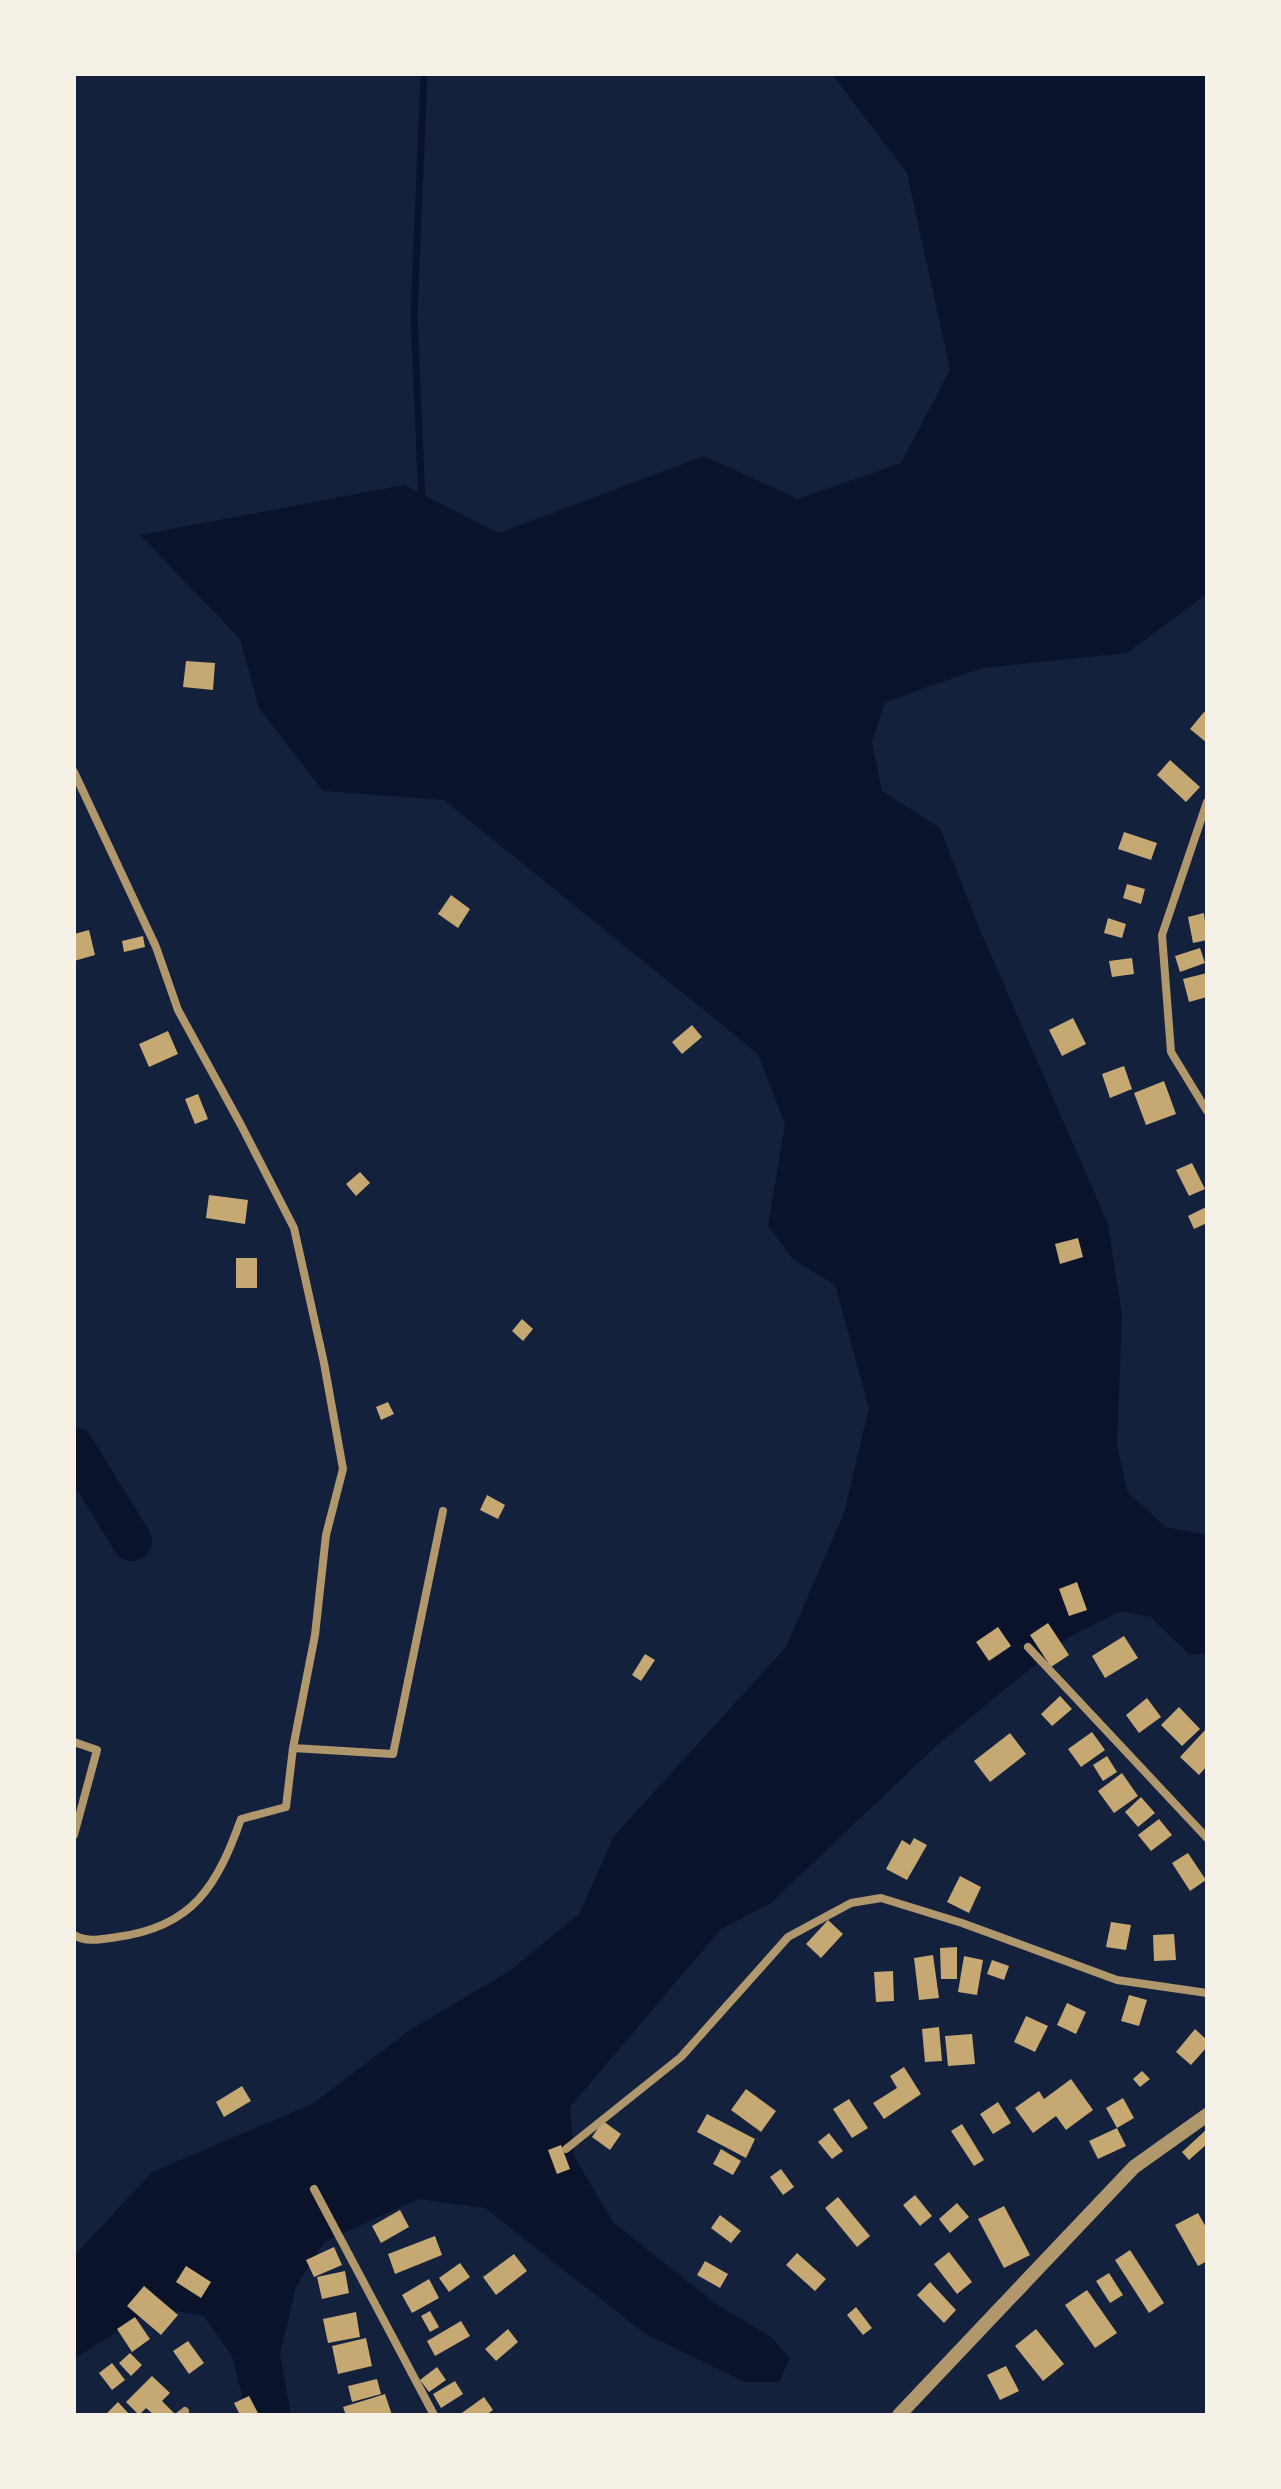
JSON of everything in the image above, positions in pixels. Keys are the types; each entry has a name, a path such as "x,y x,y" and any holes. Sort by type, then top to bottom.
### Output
{"street":[{"path":"74,772 156,947 178,1010 294,1228 324,1363 343,1469 326,1535 315,1635 293,1748 286,1807 241,1819 216,1879 202,1897 171,1921 131,1935 96,1940 81,1940 74,1935"},
{"path":"1207,802 1162,935 1171,1052 1207,1111"},
{"path":"293,1748 393,1754 443,1511"},
{"path":"1028,1647 1207,1838"},
{"path":"74,1742 97,1750 74,1829"},
{"path":"566,2149 681,2057 788,1937 851,1903 881,1898 962,1923 1117,1980 1207,1993"},
{"path":"899,2415 1134,2167 1207,2115"},
{"path":"314,2189 434,2415"}],"water":[{"path":"832,74 1207,74 1207,594 1127,653 982,668 885,702 872,742 882,791 940,828 977,923 1108,1224 1122,1315 1117,1446 1128,1493 1166,1527 1207,1535 1207,1653 1190,1655 1151,1617 1121,1611 1069,1637 936,1746 771,1903 721,1929 570,2107 574,2156 613,2222 716,2304 771,2337 790,2358 779,2382 745,2382 644,2333 485,2208 418,2199 324,2242 296,2287 280,2354 291,2415 247,2415 232,2356 204,2316 156,2307 74,2359 74,2256 152,2172 312,2104 410,2030 508,1972 579,1914 614,1836 786,1647 844,1513 869,1408 835,1285 793,1259 768,1226 785,1124 758,1054 444,800 323,791 259,708 240,639 140,535 404,485 499,533 704,456 798,499 901,463 950,370 907,173"}],"building":[{"path":"186,661 215,663 213,690 183,687"},
{"path":"1204,712 1207,714 1207,743 1190,729"},
{"path":"1170,760 1200,787 1186,802 1157,775"},
{"path":"1124,832 1157,843 1151,860 1118,849"},
{"path":"1127,884 1145,889 1141,904 1123,898"},
{"path":"451,895 470,909 458,928 438,914"},
{"path":"1204,913 1207,940 1193,943 1188,917"},
{"path":"1108,918 1126,924 1122,938 1104,933"},
{"path":"89,930 95,955 74,961 74,934"},
{"path":"143,936 145,947 124,952 122,941"},
{"path":"1200,948 1205,963 1180,972 1175,956"},
{"path":"1132,958 1134,974 1112,977 1109,961"},
{"path":"1207,973 1207,997 1189,1002 1183,979"},
{"path":"1073,1018 1086,1044 1062,1056 1049,1030"},
{"path":"692,1025 702,1037 682,1054 672,1042"},
{"path":"168,1031 178,1054 149,1067 139,1044"},
{"path":"1124,1066 1132,1089 1110,1098 1102,1074"},
{"path":"1164,1081 1176,1114 1146,1125 1134,1093"},
{"path":"198,1094 208,1119 195,1124 185,1099"},
{"path":"1192,1163 1205,1189 1189,1196 1176,1170"},
{"path":"360,1172 370,1183 356,1196 346,1184"},
{"path":"209,1195 248,1200 245,1224 206,1218"},
{"path":"1206,1207 1207,1223 1194,1229 1188,1216"},
{"path":"1078,1238 1083,1257 1060,1264 1055,1244"},
{"path":"236,1258 257,1258 257,1288 236,1288"},
{"path":"522,1319 533,1329 523,1341 512,1331"},
{"path":"388,1402 394,1414 381,1420 376,1407"},
{"path":"487,1495 505,1505 498,1519 480,1510"},
{"path":"1077,1582 1087,1610 1069,1616 1059,1589"},
{"path":"1048,1623 1069,1655 1051,1667 1030,1635"},
{"path":"998,1627 1011,1646 989,1661 976,1642"},
{"path":"1124,1636 1138,1658 1105,1678 1092,1656"},
{"path":"645,1654 655,1660 641,1681 632,1675"},
{"path":"1060,1696 1072,1709 1052,1726 1041,1714"},
{"path":"1147,1698 1161,1717 1139,1733 1126,1715"},
{"path":"1179,1707 1200,1729 1182,1746 1161,1725"},
{"path":"1207,1728 1207,1766 1199,1775 1180,1757"},
{"path":"1092,1732 1105,1750 1081,1767 1068,1749"},
{"path":"1010,1733 1026,1754 990,1782 974,1761"},
{"path":"1107,1756 1117,1772 1103,1781 1093,1765"},
{"path":"1122,1773 1138,1796 1114,1813 1098,1791"},
{"path":"1141,1797 1155,1813 1138,1827 1125,1812"},
{"path":"1159,1819 1172,1835 1151,1851 1138,1835"},
{"path":"914,1838 927,1845 907,1880 886,1869 902,1840 910,1845"},
{"path":"1188,1853 1206,1880 1190,1891 1172,1863"},
{"path":"960,1876 981,1887 969,1913 947,1902"},
{"path":"828,1920 843,1934 821,1958 806,1944"},
{"path":"1111,1922 1131,1925 1126,1950 1106,1947"},
{"path":"1174,1934 1176,1960 1154,1961 1153,1935"},
{"path":"957,1947 957,1979 941,1979 940,1948"},
{"path":"933,1955 939,1998 919,2000 914,1958"},
{"path":"964,1956 983,1960 977,1995 958,1992"},
{"path":"992,1960 1009,1966 1004,1980 987,1974"},
{"path":"893,1971 894,2001 876,2002 874,1972"},
{"path":"1129,1995 1147,2000 1139,2026 1121,2021"},
{"path":"1067,2003 1086,2012 1076,2034 1057,2025"},
{"path":"1026,2016 1048,2026 1035,2052 1014,2042"},
{"path":"939,2027 942,2061 925,2062 922,2029"},
{"path":"1195,2029 1207,2040 1207,2047 1191,2065 1176,2052"},
{"path":"972,2034 975,2064 948,2066 945,2036"},
{"path":"904,2067 921,2094 884,2119 873,2103 897,2088 890,2076"},
{"path":"1142,2071 1150,2079 1140,2087 1133,2079"},
{"path":"1071,2079 1093,2110 1066,2130 1056,2116 1033,2133 1015,2108 1039,2091 1044,2099"},
{"path":"242,2086 251,2101 224,2117 216,2102"},
{"path":"746,2089 776,2111 761,2132 731,2110"},
{"path":"1123,2098 1134,2118 1117,2128 1106,2108"},
{"path":"849,2099 868,2128 852,2138 833,2109"},
{"path":"998,2102 1011,2123 993,2134 980,2114"},
{"path":"707,2114 755,2139 746,2158 697,2132"},
{"path":"603,2121 621,2134 610,2150 592,2137"},
{"path":"962,2124 984,2160 974,2166 951,2131"},
{"path":"1117,2128 1126,2146 1098,2159 1089,2141"},
{"path":"1207,2129 1207,2144 1189,2160 1182,2152"},
{"path":"829,2133 843,2151 832,2159 818,2142"},
{"path":"561,2145 570,2169 557,2174 548,2150"},
{"path":"721,2149 741,2161 733,2175 713,2164"},
{"path":"781,2169 794,2187 783,2195 770,2177"},
{"path":"915,2195 932,2216 920,2226 903,2205"},
{"path":"838,2197 870,2236 857,2247 825,2208"},
{"path":"957,2203 969,2217 950,2233 939,2219"},
{"path":"1004,2206 1030,2255 1004,2268 978,2219"},
{"path":"400,2210 409,2227 381,2243 372,2226"},
{"path":"1198,2213 1207,2229 1207,2261 1198,2266 1175,2225"},
{"path":"720,2215 741,2231 731,2243 711,2228"},
{"path":"435,2236 442,2255 395,2274 388,2254"},
{"path":"334,2247 342,2265 314,2277 306,2260"},
{"path":"1130,2250 1164,2303 1149,2313 1115,2260"},
{"path":"949,2252 972,2282 957,2294 934,2264"},
{"path":"797,2253 826,2279 815,2291 786,2265"},
{"path":"514,2254 527,2271 496,2295 483,2277"},
{"path":"705,2261 728,2274 720,2288 697,2275"},
{"path":"460,2263 470,2277 449,2292 439,2278"},
{"path":"186,2266 211,2282 201,2298 176,2282"},
{"path":"345,2271 349,2293 322,2299 317,2277"},
{"path":"1109,2273 1123,2295 1110,2303 1096,2281"},
{"path":"429,2279 439,2298 412,2313 402,2295"},
{"path":"930,2282 956,2310 944,2323 917,2295"},
{"path":"144,2286 178,2315 161,2335 127,2306"},
{"path":"1087,2290 1117,2333 1095,2348 1065,2305"},
{"path":"856,2307 872,2328 863,2335 847,2315"},
{"path":"430,2311 439,2327 430,2332 421,2316"},
{"path":"356,2312 360,2337 328,2343 323,2319"},
{"path":"135,2317 150,2339 132,2352 117,2329"},
{"path":"461,2321 470,2336 435,2356 427,2341"},
{"path":"508,2329 518,2342 496,2361 485,2349"},
{"path":"1036,2329 1064,2364 1043,2381 1015,2346"},
{"path":"366,2338 372,2366 338,2374 332,2346"},
{"path":"188,2341 204,2363 189,2374 173,2351"},
{"path":"130,2353 142,2365 131,2376 119,2363"},
{"path":"112,2363 125,2380 112,2390 99,2373"},
{"path":"1006,2366 1019,2391 1000,2400 987,2375"},
{"path":"437,2367 446,2380 429,2392 420,2380"},
{"path":"152,2376 170,2393 162,2401 174,2413 172,2415 154,2415 146,2408 139,2415 126,2402"},
{"path":"377,2379 381,2394 352,2402 348,2386"},
{"path":"455,2381 463,2394 441,2408 433,2394"},
{"path":"385,2394 392,2415 346,2415 343,2407"},
{"path":"249,2396 259,2415 240,2415 234,2403"},
{"path":"484,2397 493,2410 486,2415 459,2415"},
{"path":"118,2402 130,2415 105,2415"}],"waterway":[{"path":"422,502 414,315 424,74"},
{"path":"74,1447 132,1541"}]}
